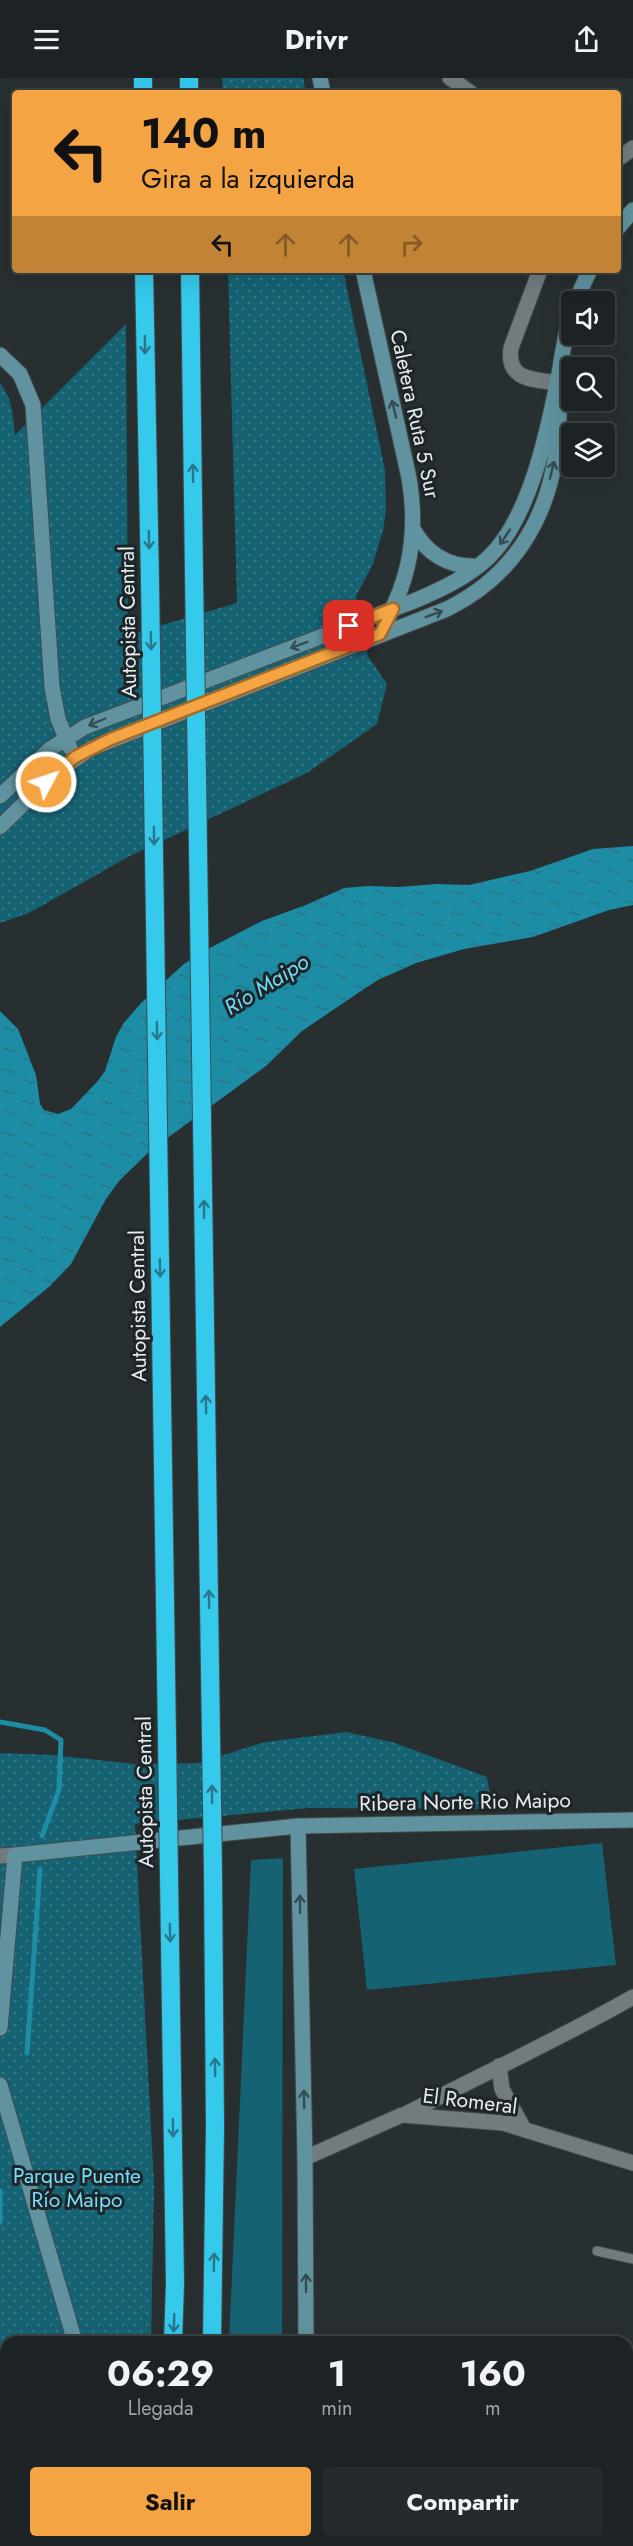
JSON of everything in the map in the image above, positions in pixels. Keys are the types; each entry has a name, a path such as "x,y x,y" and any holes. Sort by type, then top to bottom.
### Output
{"highway":[{"name":"Autopista Central","path":"144,273 175,2284 173,2336"},
{"path":"190,273 213,1873 215,2149 212,2336"}],"main road":[{"path":"621,224 633,210"},
{"name":"Caletera Ruta 5 Sur","path":"364,273 409,478 413,529 407,567 393,609 380,634"},
{"path":"580,291 589,273"},
{"path":"0,796 36,761 66,738 106,718 393,609 436,591 480,566 506,537 531,484 565,345"},
{"path":"0,355 20,374 33,405 52,687 58,719 75,757"},
{"path":"0,827 55,773 75,757 111,739 467,599 498,576 520,550 535,522 553,465 560,419 557,383"},
{"path":"413,529 425,546 441,559 460,566 480,566"},
{"name":"Ribera Norte Rio Maipo","path":"7,1856 298,1826 633,1820"},
{"path":"298,1826 305,2158 306,2336"},
{"path":"0,2028 7,1856"},
{"path":"0,2085 73,2336"}],"street":[{"path":"450,78 467,90"},
{"path":"539,273 511,348 510,361 513,368 523,377 557,383"},
{"path":"402,2115 568,2034 633,1997"},
{"path":"499,2066 502,2089 524,2129"},
{"name":"El Romeral","path":"305,2158 402,2115 503,2123 633,2163"}],"lane":[{"path":"597,2252 633,2259"}],"green space":[{"path":"222,78 303,78 305,90 223,90"},
{"path":"228,273 344,273 385,470 386,510 383,530 373,564 356,596 368,656 387,684 377,724 307,773 128,857 29,913 0,923 0,383 10,402 15,435 126,324 128,635 237,603"},
{"name":"Parque Puente Río Maipo","path":"346,1732 392,1742 487,1777 492,1809 308,1808 135,1824 154,2185 151,2336 0,2336 0,1753 53,1755 134,1764 199,1763 265,1742"},
{"path":"602,1843 616,1965 367,1990 354,1869"},
{"path":"283,1858 282,2336 229,2336 251,1860"}],"water":[{"name":"Río Maipo","path":"633,846 633,905 609,910 533,937 464,949 416,963 378,980 302,1031 266,1066 151,1150 119,1181 106,1199 71,1264 50,1286 0,1327 0,1011 18,1029 36,1075 40,1104 44,1110 58,1114 71,1109 97,1082 105,1071 116,1037 123,1024 141,1003 184,964 202,952 262,921 344,888 469,885 530,871 593,849"}],"waterway":[{"path":"0,1722 45,1730 61,1740 59,1790 42,1836"},
{"path":"27,2053 40,1869"},
{"path":"0,2191 0,2222"}],"route":[{"path":"46,782 75,757 111,739 380,634 393,609 349,626"}]}
